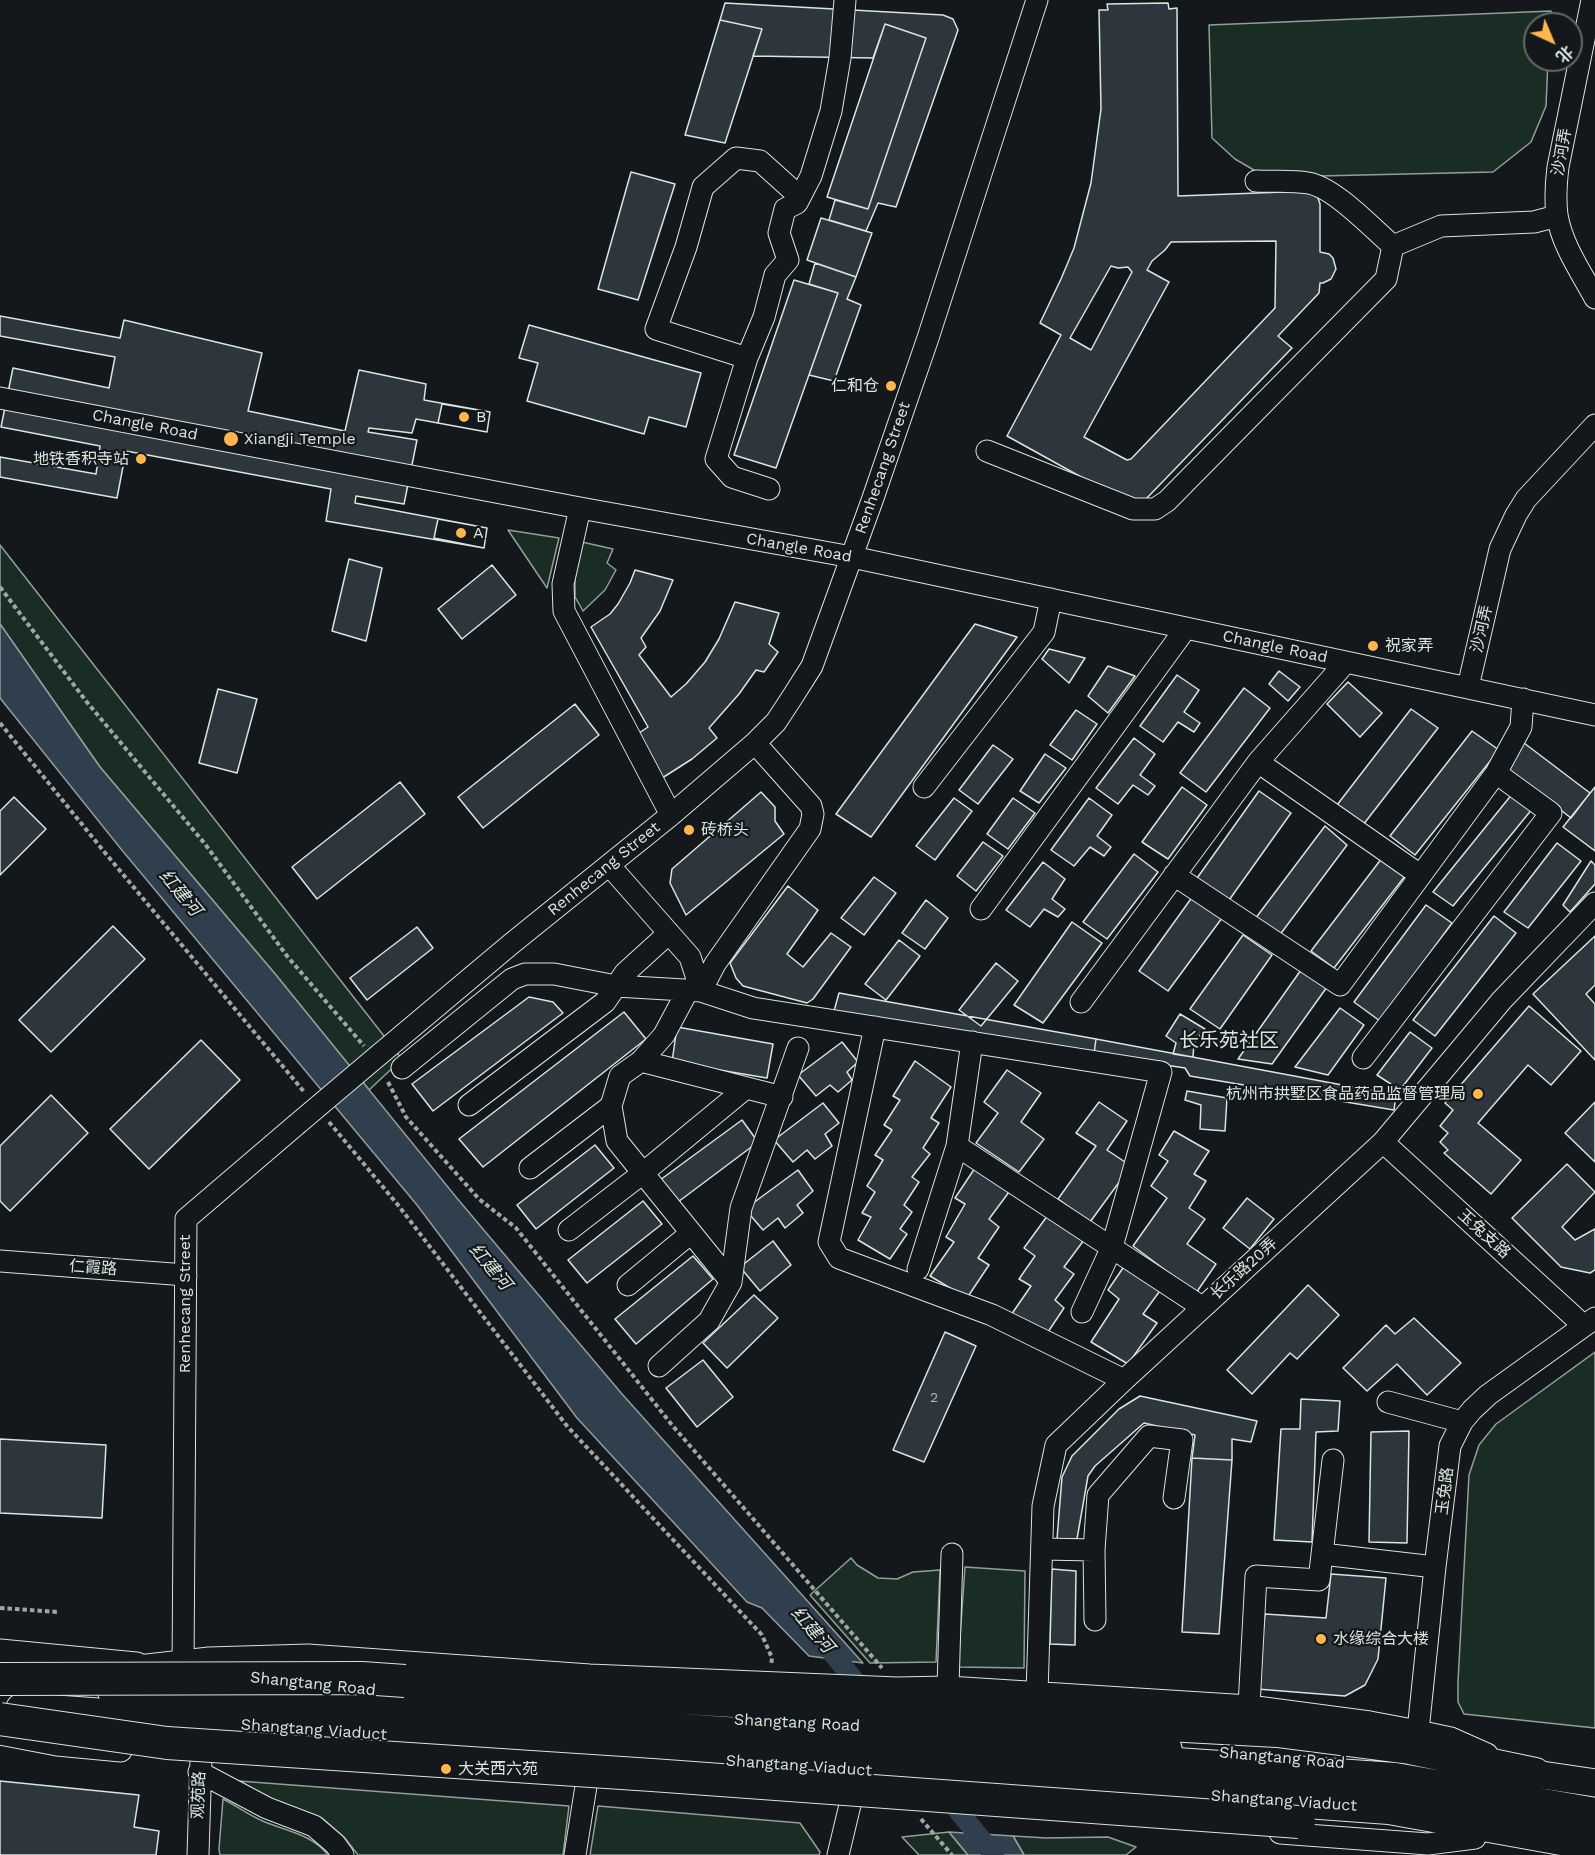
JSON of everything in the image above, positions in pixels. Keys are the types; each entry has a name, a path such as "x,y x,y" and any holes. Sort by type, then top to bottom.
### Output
{"highway":[{"path":"0,1679 362,1678 1276,1731 1410,1748 1535,1774"},
{"name":"Shangtang Viaduct","path":"0,1684 1395,1779 1595,1814"},
{"name":"Shangtang Viaduct","path":"0,1708 1389,1808 1595,1845"},
{"path":"0,1719 167,1743 640,1774 1299,1822 1475,1838"}],"main road":[{"name":"Shangtang Road","path":"0,1653 138,1666 183,1666 455,1700 1029,1736 1425,1770 1535,1774 1595,1783"},
{"path":"0,1725 201,1755 1404,1822 1563,1855"}],"street":[{"path":"769,489 732,477 717,459 747,358 764,317 775,275 788,260 779,233 785,209 797,203 811,176 831,111 840,58 845,0"},
{"name":"Renhecang Street","path":"183,1666 186,1219 375,1054 670,815 755,743 776,722 812,666 852,557 931,327 1037,0"},
{"name":"沙河弄","path":"1592,0 1558,167 1556,194 1557,216 1565,243 1595,298"},
{"path":"747,358 656,329 686,247 703,187 736,158 760,160 800,197"},
{"path":"1256,181 1308,183 1322,188 1335,196 1393,246"},
{"path":"1393,246 1441,226 1534,222 1557,216"},
{"path":"987,451 1133,509 1155,509 1167,501 1386,279 1393,246"},
{"name":"Changle Road","path":"0,398 852,557 1595,714"},
{"name":"沙河弄","path":"1468,687 1500,549 1516,515 1526,499 1595,425"},
{"path":"580,508 563,584 564,611 670,815"},
{"path":"924,787 1044,632 1051,599"},
{"path":"981,909 1186,628"},
{"path":"1081,1002 1258,762 1346,662"},
{"path":"1174,875 1340,986 1496,773 1521,727 1523,699"},
{"path":"730,1282 617,1141 611,1106 620,1076 641,1061 664,1035 810,829 816,799 755,743"},
{"path":"1258,762 1420,875"},
{"path":"1363,1058 1551,813 1496,773"},
{"path":"609,865 690,957 695,990"},
{"name":"长乐路20弄","path":"1037,1693 1043,1506 1056,1445 1383,1142 1502,1000 1595,903"},
{"path":"469,1105 605,1002 626,973 669,933"},
{"path":"395,1075 490,996 512,979 525,974 554,974 616,986 695,990 753,1008 1161,1072 1112,1247 1082,1312"},
{"path":"875,1027 829,1242 839,1258 992,1315 1124,1380"},
{"path":"918,1269 957,1146 972,1042"},
{"path":"659,1366 709,1321 730,1282 741,1208 798,1048"},
{"path":"641,1061 782,1097"},
{"path":"570,1230 746,1088"},
{"path":"530,1168 611,1106"},
{"name":"玉兔支路","path":"1383,1142 1590,1322"},
{"path":"957,1146 1202,1308"},
{"path":"628,1285 691,1233"},
{"name":"仁霞路","path":"0,1261 186,1275"},
{"name":"玉兔路","path":"1418,1731 1450,1446 1462,1422 1488,1395 1590,1322"},
{"path":"1388,1402 1462,1422"},
{"path":"1095,1620 1094,1551 1098,1495 1149,1436 1182,1440 1174,1498"},
{"path":"1249,1706 1256,1576 1319,1580 1334,1460"},
{"path":"1042,1549 1094,1551"},
{"path":"948,1687 952,1554"},
{"path":"1322,1554 1435,1567"},
{"path":"183,1666 208,1658 308,1655 590,1675 897,1688 948,1687 1249,1706 1370,1722 1451,1738 1535,1774"},
{"path":"0,1734 57,1745 201,1755 587,1780 853,1790 838,1855"},
{"path":"201,1755 267,1808 314,1826 335,1844 343,1855"},
{"name":"观苑路","path":"198,1855 201,1755"},
{"path":"576,1855 587,1780"},
{"path":"948,1797 972,1809 1428,1850 1475,1838"}],"path":[{"path":"0,587 86,701 205,844 287,956 375,1054"},
{"path":"0,723 308,1097"},
{"path":"395,1075 406,1117 479,1199 516,1228 672,1425 878,1663 897,1688"},
{"path":"323,1115 398,1205 567,1426 762,1635 772,1658 769,1683"},
{"path":"0,1608 58,1612"},
{"path":"916,1795 952,1855"}],"green space":[{"path":"1523,12 1523,72 1547,72 1546,106 1531,142 1493,172 1319,176 1259,173 1235,159 1212,138 1209,25"},
{"path":"508,530 559,538 547,588"},
{"path":"582,542 613,549 607,563 616,570 605,590 583,611 575,597 575,578"},
{"path":"0,545 402,1059 369,1090 276,975 100,767 0,624"},
{"path":"1595,1352 1595,1728 1464,1714 1458,1702 1458,1682 1469,1475 1479,1445 1496,1424"},
{"path":"851,1558 857,1565 878,1578 897,1579 913,1572 940,1570 936,1662 870,1663 810,1595"},
{"path":"965,1567 1025,1571 1024,1668 958,1667"},
{"path":"239,1781 569,1806 563,1855 358,1855 344,1837 322,1818 272,1800"},
{"path":"223,1799 259,1820 307,1838 328,1855 220,1855"},
{"path":"598,1806 800,1823 820,1852 819,1855 590,1855"},
{"path":"949,1832 968,1855 919,1855 902,1837"},
{"path":"1013,1836 1108,1837 1136,1847 1126,1855 1024,1855"}],"water":[{"path":"0,624 100,767 276,975 456,1197 622,1394 863,1663 809,1656 762,1608 747,1602 577,1418 417,1205 121,849 0,698"},
{"path":"949,1832 1013,1836 1024,1855 968,1855"}],"building":[{"path":"725,3 943,15 953,19 958,30 896,207 878,203 866,231 829,220 835,200 868,209 926,38 885,24 873,58 753,56 762,29 720,20"},
{"path":"1168,3 1169,9 1177,8 1178,196 1311,191 1320,204 1320,252 1329,254 1333,258 1336,269 1331,279 1320,283 1319,293 1278,336 1292,348 1144,501 1130,504 1007,436 1061,335 1040,323 1074,248 1091,183 1101,109 1099,10 1108,10 1107,4","holes":["1276,241 1275,308 1131,459 1127,460 1084,437 1169,282 1147,270 1152,261 1171,242","1111,266 1128,267 1132,272 1091,350 1070,338"]},
{"path":"720,20 762,29 725,143 685,135"},
{"path":"885,24 926,38 868,209 827,197"},
{"path":"631,172 675,184 638,300 598,289"},
{"path":"821,218 872,233 856,277 807,260"},
{"path":"815,263 856,277 847,299 861,305 834,381 809,375 838,293 809,284"},
{"path":"794,280 838,293 776,468 734,455"},
{"name":"Xiangji Temple","path":"0,316 120,338 124,320 262,353 248,411 345,431 359,370 426,384 424,400 490,412 487,432 416,419 412,433 369,428 368,432 417,440 404,504 356,496 355,503 487,528 484,548 326,521 331,489 126,451 117,498 0,477 0,457 96,474 100,446 1,427 13,368 109,388 115,357 0,336"},
{"path":"529,325 701,373 686,427 649,417 644,434 527,401 538,363 519,358"},
{"name":"B","path":"442,404 490,412 487,432 438,423"},
{"name":"A","path":"438,519 487,528 484,548 434,538"},
{"path":"349,559 382,568 366,641 332,631"},
{"path":"492,565 516,595 462,639 438,609"},
{"path":"635,570 673,580 660,611 641,638 646,647 639,655 671,697 705,662 719,639 735,602 779,613 769,644 778,652 764,672 756,670 739,694 709,728 717,738 692,759 659,780 636,735 648,727 591,627 610,614 618,604"},
{"path":"975,624 1017,637 871,837 836,814"},
{"path":"1049,649 1085,658 1069,683 1042,659"},
{"path":"1108,666 1135,676 1108,713 1088,696"},
{"path":"1279,671 1300,687 1288,701 1269,684"},
{"path":"1177,675 1199,690 1184,712 1200,723 1194,732 1178,722 1163,742 1140,726"},
{"path":"1348,682 1382,713 1360,737 1327,704"},
{"path":"1244,688 1270,708 1206,792 1180,773"},
{"path":"218,689 257,699 237,773 199,763"},
{"path":"575,704 599,735 483,828 458,797"},
{"path":"1411,709 1438,728 1363,825 1337,805"},
{"path":"1076,710 1097,724 1072,760 1050,745"},
{"path":"1472,731 1499,750 1415,855 1390,836"},
{"path":"1134,738 1155,754 1140,775 1155,786 1148,795 1133,785 1118,804 1096,788"},
{"path":"1524,743 1590,793 1571,818 1505,767"},
{"path":"993,745 1013,759 978,804 959,790"},
{"path":"1045,754 1066,768 1039,803 1020,791"},
{"path":"400,782 425,814 317,899 292,867"},
{"path":"1182,787 1207,805 1168,859 1142,842"},
{"path":"1595,787 1595,851 1563,827"},
{"path":"1259,791 1291,813 1227,903 1195,881"},
{"path":"761,792 775,807 775,821 784,834 686,915 670,883 672,869"},
{"path":"1513,793 1533,808 1453,906 1433,892"},
{"path":"14,797 46,829 0,875 0,811"},
{"path":"954,798 972,811 935,860 916,846"},
{"path":"1013,798 1035,813 1008,849 987,834"},
{"path":"1089,798 1112,815 1097,836 1111,847 1104,856 1090,847 1074,866 1051,850"},
{"path":"1325,826 1347,845 1279,936 1255,919"},
{"path":"983,842 1003,856 976,891 957,876"},
{"path":"1557,843 1581,861 1528,928 1504,912"},
{"path":"1134,854 1158,872 1107,939 1083,922"},
{"path":"1382,858 1405,876 1334,968 1311,951"},
{"path":"1591,861 1595,865 1595,884 1570,912 1563,905"},
{"path":"1043,862 1065,879 1052,899 1065,909 1058,917 1044,909 1030,927 1006,910"},
{"path":"874,877 896,893 864,935 841,918"},
{"path":"788,886 818,910 787,954 803,967 831,933 851,947 813,999 807,1003 743,986 736,978 730,963"},
{"path":"1193,896 1222,918 1168,991 1139,971"},
{"path":"926,900 948,918 925,949 902,933"},
{"path":"1426,905 1452,923 1380,1021 1354,1002"},
{"path":"1494,916 1516,933 1435,1036 1413,1020"},
{"path":"1072,922 1102,943 1043,1023 1014,1005"},
{"path":"113,926 145,959 51,1052 19,1020"},
{"path":"417,927 433,948 367,1000 350,978"},
{"path":"1243,935 1272,955 1220,1029 1190,1009"},
{"path":"1595,936 1595,985 1586,994 1595,1004 1595,1060 1533,994"},
{"path":"899,940 920,956 886,1000 865,984"},
{"path":"996,963 1018,981 981,1026 959,1010"},
{"path":"1301,970 1327,987 1272,1064 1238,1059"},
{"path":"839,993 1096,1039 1094,1054 834,1011"},
{"path":"529,997 553,1002 563,1013 433,1111 412,1084"},
{"name":"杭州市拱墅区食品药品监督管理局","path":"1529,1006 1581,1051 1551,1085 1528,1065 1478,1123 1521,1160 1491,1194 1444,1153 1448,1150 1440,1142 1448,1133 1440,1126 1453,1110 1445,1103"},
{"path":"1340,1008 1364,1025 1328,1075 1295,1067"},
{"path":"624,1012 646,1039 483,1167 459,1139"},
{"path":"1180,1014 1205,1029 1194,1043 1193,1057 1173,1054 1176,1043 1166,1036"},
{"path":"677,1027 773,1044 767,1078 672,1062"},
{"path":"1410,1032 1432,1048 1400,1090 1377,1075"},
{"path":"1096,1039 1396,1095 1394,1110 1190,1076 1185,1068 1094,1054"},
{"path":"201,1040 240,1080 149,1169 110,1129"},
{"path":"842,1042 858,1062 847,1072 852,1080 838,1092 830,1085 816,1096 798,1075"},
{"path":"915,1061 951,1087 931,1118 939,1123 923,1148 930,1154 912,1177 919,1182 904,1205 912,1212 900,1229 907,1234 890,1259 858,1240 871,1217 862,1213 875,1192 867,1186 883,1160 875,1155 892,1130 884,1125 900,1100 893,1096"},
{"path":"1007,1070 1041,1093 1021,1122 1044,1139 1019,1172 976,1143 998,1113 984,1102"},
{"path":"1187,1091 1227,1098 1225,1131 1200,1129 1201,1105 1185,1100"},
{"path":"51,1095 88,1133 10,1211 0,1201 0,1146"},
{"path":"1099,1102 1127,1121 1107,1150 1131,1166 1090,1222 1058,1199 1096,1146 1076,1133"},
{"path":"1595,1102 1595,1162 1565,1133"},
{"path":"823,1103 839,1123 825,1134 832,1146 815,1159 807,1150 793,1162 774,1140"},
{"path":"742,1120 758,1142 678,1202 660,1180"},
{"path":"1174,1131 1209,1151 1194,1174 1206,1181 1189,1208 1205,1219 1187,1244 1216,1264 1196,1293 1133,1246 1167,1198 1151,1186 1168,1161 1159,1155"},
{"path":"595,1145 614,1168 536,1229 517,1205"},
{"path":"1567,1164 1595,1192 1562,1227 1575,1240 1595,1229 1595,1270 1590,1273 1561,1267 1512,1218"},
{"path":"977,1165 1012,1188 989,1219 999,1227 978,1258 989,1265 967,1298 930,1276 954,1242 946,1237 965,1204 955,1198"},
{"path":"798,1170 813,1191 797,1205 803,1213 785,1228 778,1218 763,1230 745,1209"},
{"path":"1247,1198 1274,1219 1250,1249 1223,1228"},
{"path":"643,1201 662,1224 587,1283 568,1260"},
{"path":"1048,1215 1084,1240 1064,1267 1074,1274 1055,1300 1064,1308 1046,1335 1011,1315 1031,1286 1019,1279 1035,1256 1024,1248"},
{"path":"773,1241 791,1265 760,1291 740,1267"},
{"path":"693,1256 713,1279 636,1344 615,1319"},
{"path":"1125,1265 1162,1288 1143,1314 1157,1323 1128,1364 1091,1342 1119,1299 1108,1290"},
{"path":"1308,1285 1339,1315 1297,1359 1290,1353 1252,1394 1227,1370"},
{"path":"754,1295 778,1318 727,1368 703,1343"},
{"path":"1414,1318 1461,1363 1427,1395 1397,1364 1367,1391 1343,1368 1386,1325 1395,1334"},
{"path":"945,1332 976,1346 924,1462 893,1450"},
{"path":"703,1360 733,1397 697,1427 666,1388"},
{"path":"1140,1396 1257,1421 1251,1442 1232,1439 1232,1460 1192,1458 1195,1435 1144,1423 1095,1466 1088,1476 1077,1539 1057,1539 1062,1477 1072,1456 1119,1409"},
{"path":"1301,1399 1340,1401 1338,1431 1316,1432 1312,1542 1274,1540 1281,1429 1300,1429"},
{"path":"1409,1431 1407,1543 1369,1542 1371,1432"},
{"path":"0,1439 106,1445 102,1518 0,1513"},
{"path":"1192,1458 1232,1460 1219,1634 1182,1632"},
{"path":"1052,1569 1076,1571 1075,1645 1050,1644"},
{"name":"水缘综合大楼","path":"1331,1574 1386,1578 1378,1659 1365,1685 1345,1696 1257,1689 1265,1614 1326,1618"},
{"path":"0,1781 139,1795 134,1827 159,1831 156,1855 0,1855"}],"waterway":[{"name":"红建河","path":"822,1640 866,1695"},
{"name":"红建河","path":"944,1793 994,1855"}],"place":[{"name":"仁和仓","path":"891,386"},
{"name":"B","path":"464,417"},
{"name":"Xiangji Temple","path":"231,439"},
{"name":"地铁香积寺站","path":"141,459"},
{"name":"A","path":"461,533"},
{"name":"祝家弄","path":"1373,646"},
{"name":"砖桥头","path":"689,830"},
{"name":"杭州市拱墅区食品药品监督管理局","path":"1478,1094"},
{"name":"水缘综合大楼","path":"1321,1639"},
{"name":"大关西六苑","path":"446,1769"}],"district":[{"name":"长乐苑社区","path":"1229,1041"}]}
